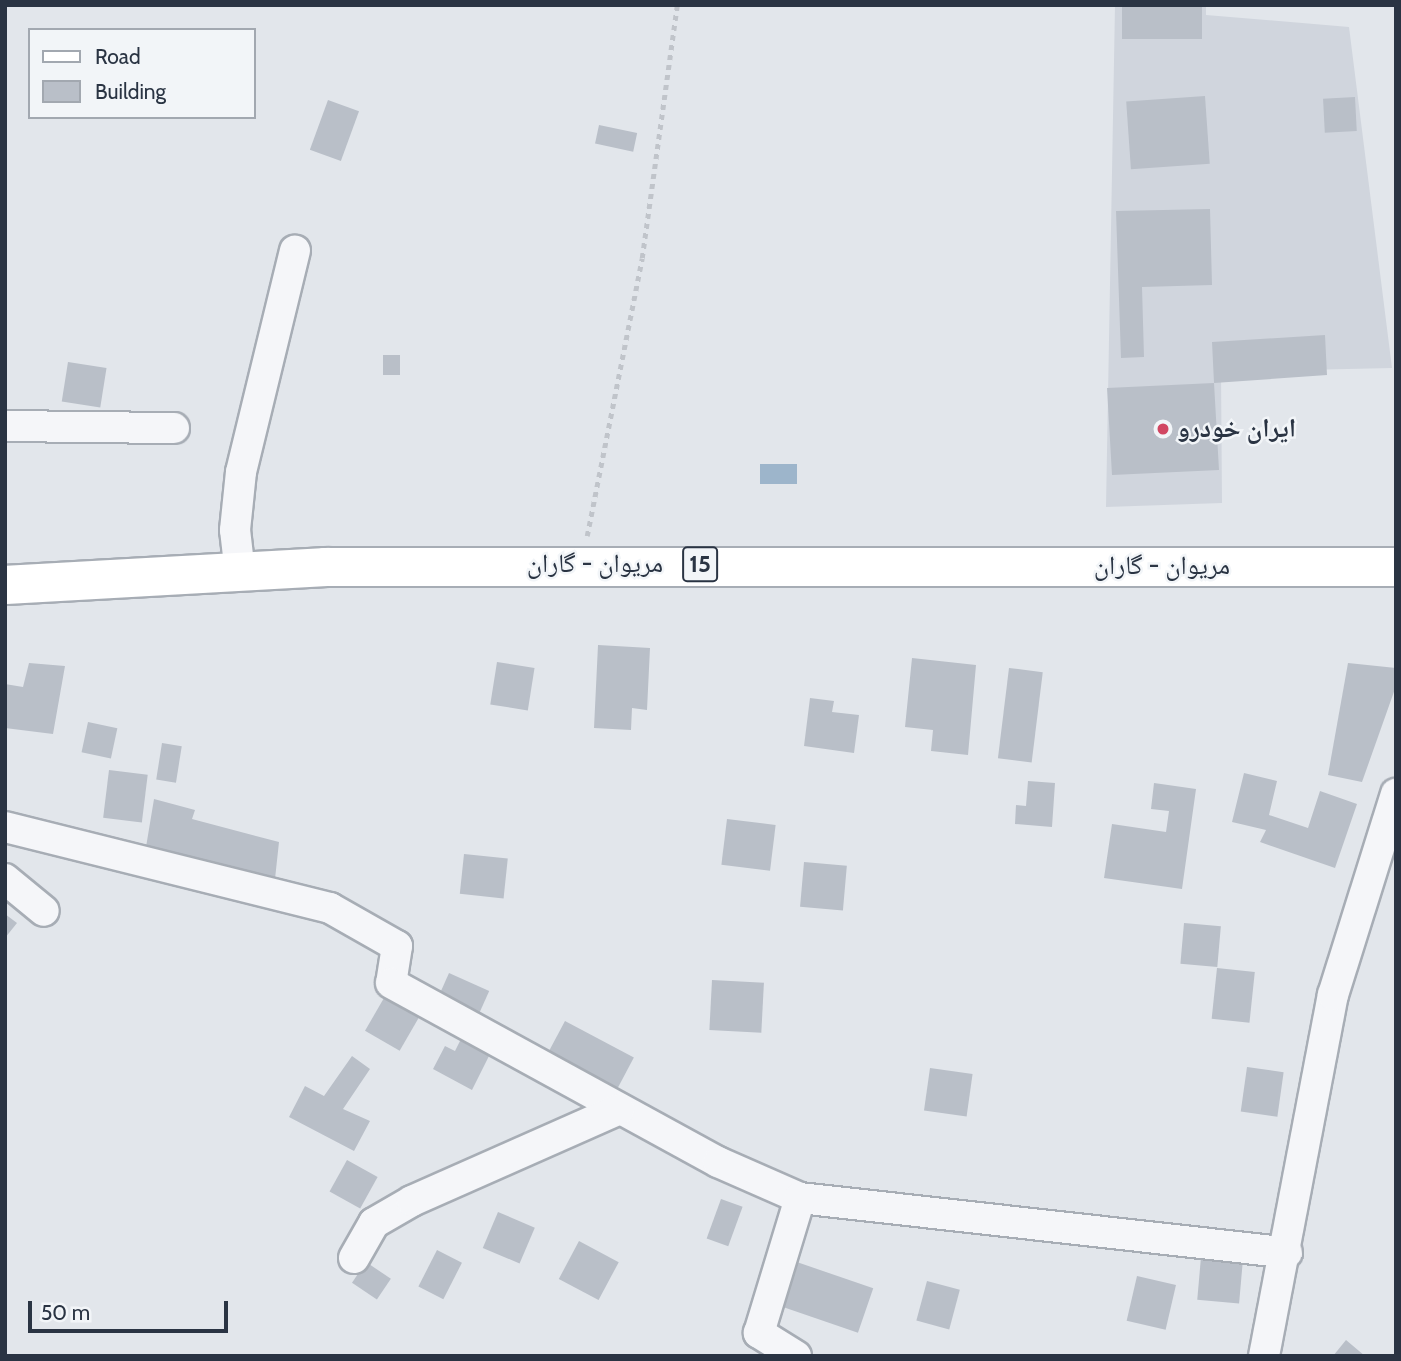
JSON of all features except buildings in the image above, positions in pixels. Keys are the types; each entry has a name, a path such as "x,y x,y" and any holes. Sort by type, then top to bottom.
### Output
{"main road":[{"name":"مریوان - گاران","path":"5,585 325,567 584,564 1396,567"}],"street":[{"path":"240,573 235,530 241,472 295,250"},
{"path":"5,426 174,428"},
{"path":"1264,1356 1287,1253 1333,995 1396,794"},
{"path":"5,827 330,908 397,946 391,983 718,1162 800,1198 1287,1253"},
{"path":"5,879 44,911"},
{"path":"354,1258 374,1223 412,1200 620,1109"},
{"path":"796,1356 759,1333 800,1198"}],"path":[{"path":"584,564 642,258 677,5"}],"shaded area":[{"path":"1115,5 1206,5 1206,15 1349,27 1392,368 1221,372 1222,503 1106,507"}],"water":[{"path":"760,464 797,464 797,484 760,484"}],"place":[{"name":"ایران خودرو","path":"1163,429"}]}
